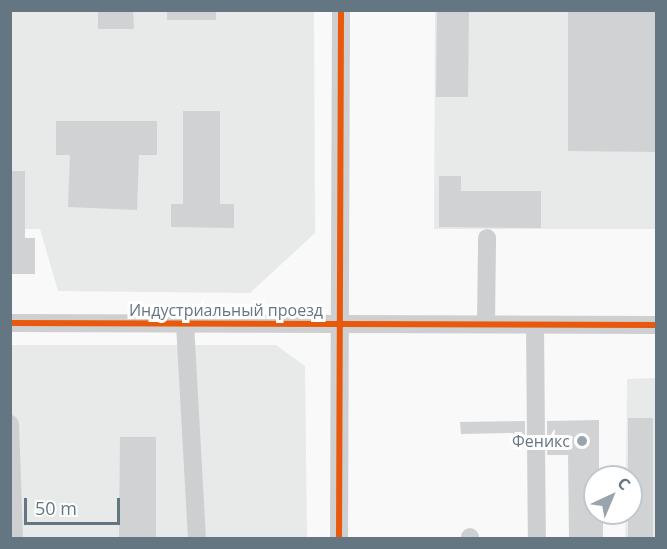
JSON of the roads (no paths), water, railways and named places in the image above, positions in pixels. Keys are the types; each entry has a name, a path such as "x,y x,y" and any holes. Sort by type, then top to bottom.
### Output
{"street":[{"path":"339,538 341,10"},
{"path":"486,324 487,238"},
{"name":"Индустриальный проезд","path":"10,323 657,325"},
{"path":"185,324 197,538"},
{"path":"535,325 537,538"},
{"path":"10,424 14,538"}],"place":[{"name":"Феникс","path":"582,441"}]}
